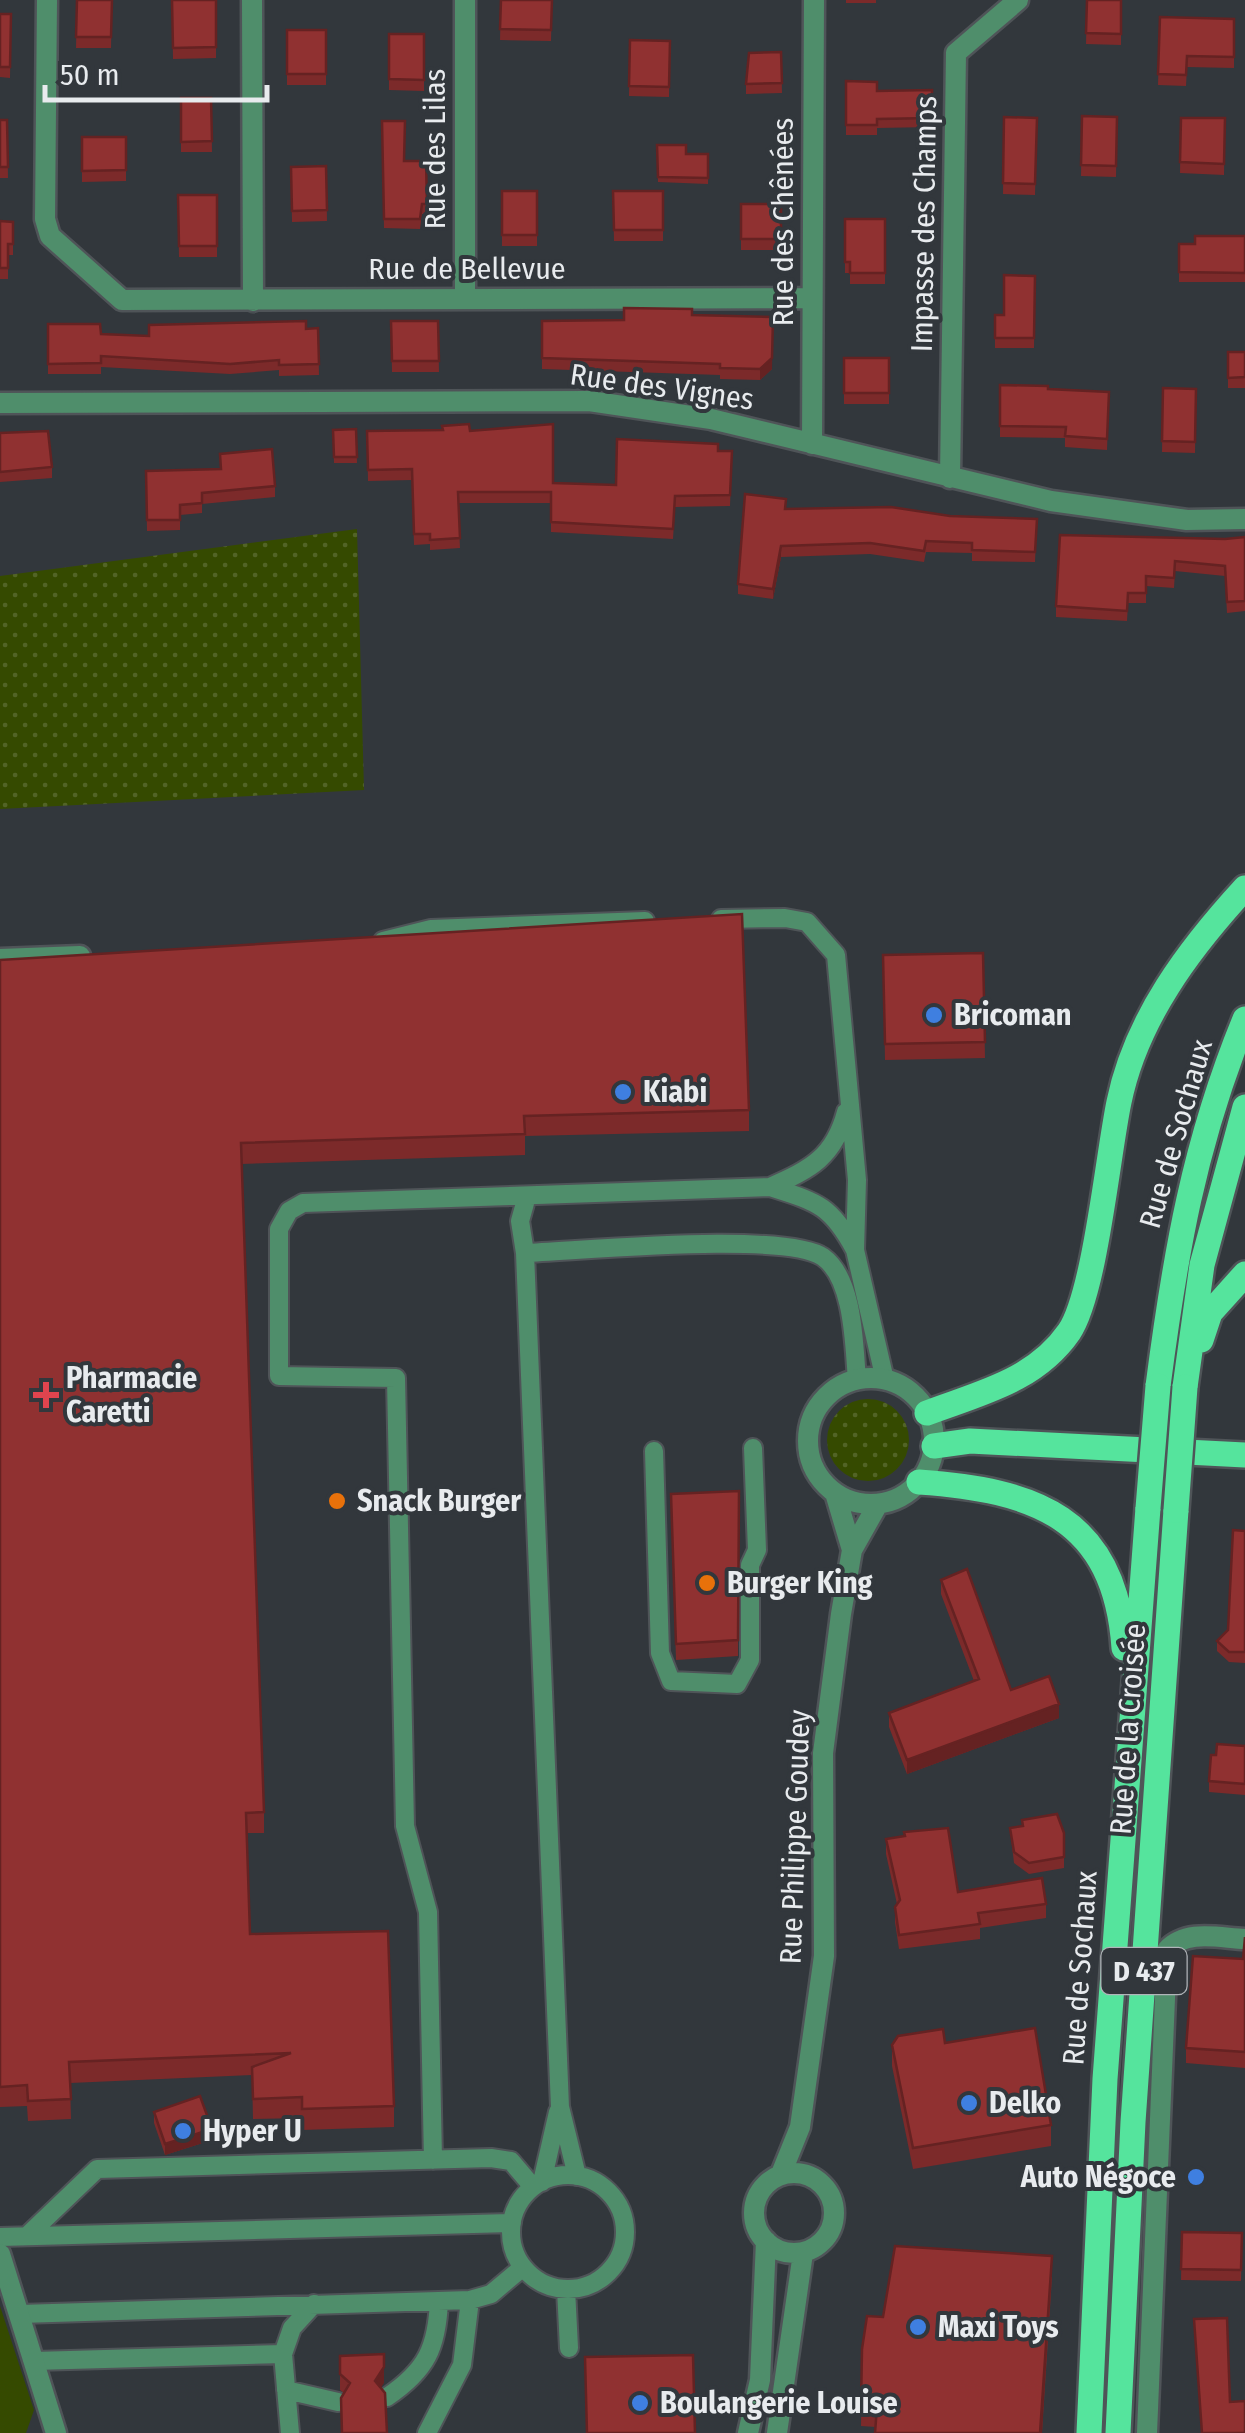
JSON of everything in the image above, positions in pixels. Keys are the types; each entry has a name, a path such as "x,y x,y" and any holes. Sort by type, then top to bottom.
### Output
{"main road":[{"path":"927,1413 1013,1382 1036,1367 1071,1330 1094,1244 1120,1097 1149,1018 1187,954 1245,888"},
{"name":"Rue de Sochaux","path":"1089,2433 1104,2079 1158,1386 1183,1210 1225,1069 1245,1019"},
{"name":"D 437","path":"1186,1387 1202,1265 1245,1107"},
{"path":"1186,1387 1210,1313 1245,1274"},
{"name":"Rue de la Croisée","path":"1118,2433 1133,2122 1186,1387"},
{"path":"934,1446 970,1441 1245,1455"},
{"path":"919,1482 984,1486 1034,1501 1080,1535 1105,1568 1122,1615 1129,1733"}],"street":[{"name":"Rue de Bellevue","path":"47,0 45,218 50,236 122,300 812,298"},
{"path":"252,0 253,300"},
{"name":"Rue des Lilas","path":"465,0 465,298"},
{"name":"Rue des Chênées","path":"812,444 814,0"},
{"name":"Impasse des Champs","path":"950,478 956,53 1018,0"},
{"name":"Rue des Vignes","path":"0,403 588,401 712,418 1051,500 1186,520 1245,519"},
{"path":"0,959 95,956"},
{"path":"856,1380 885,1380 916,1398 927,1413 934,1446 919,1482 894,1500 878,1504 848,1500 835,1493 815,1470 808,1440 822,1402 856,1380"},
{"name":"Rue Philippe Goudey","path":"835,1493 852,1550"},
{"name":"Rue Philippe Goudey","path":"781,2174 800,2127 824,1956 823,1752 852,1550 878,1504"},
{"path":"1147,2433 1168,1950 1175,1941 1191,1936 1245,1938"},
{"name":"Rue Philippe Goudey","path":"800,2127 813,2177"},
{"path":"781,2174 813,2177 831,2196 834,2222 819,2245 804,2253 778,2250 758,2230 754,2203 765,2184 781,2174"},
{"path":"748,2433 760,2380 766,2241"},
{"path":"776,2433 804,2253"},
{"path":"0,2254 56,2433"}],"lane":[{"path":"709,919 785,918 807,922 836,955 857,1180 855,1250"},
{"path":"362,946 431,928 669,920"},
{"path":"770,1187 820,1164 839,1139 850,1097"},
{"path":"433,2160 428,1912 405,1826 396,1378 279,1376 279,1229 289,1211 303,1203 770,1187 821,1204 840,1221 855,1250 885,1380"},
{"path":"527,1196 520,1221 526,1254 560,2106 576,2176"},
{"path":"526,1254 768,1244 823,1257 838,1276 852,1319 856,1380"},
{"path":"654,1451 660,1653 671,1682 688,1686 737,1684 750,1660 750,1566 757,1550 753,1448"},
{"path":"538,2184 576,2176 610,2192 620,2208 626,2236 611,2271 594,2284 566,2289 539,2281 523,2268 512,2241 517,2206 538,2184 560,2106"},
{"path":"26,2236 98,2169 511,2161 538,2184"},
{"path":"0,2237 512,2222"},
{"path":"20,2314 470,2300 491,2294 523,2268"},
{"path":"566,2289 569,2348"},
{"path":"387,2397 405,2384 438,2340 440,2300"},
{"path":"427,2433 462,2365 470,2300"},
{"path":"290,2433 283,2354 292,2328 314,2304"},
{"path":"34,2361 283,2354"},
{"path":"286,2390 338,2402"}],"green space":[{"path":"357,529 364,790 0,809 0,576"},
{"path":"868,1399 884,1402 897,1411 906,1424 906,1456 897,1469 884,1478 868,1481 852,1478 839,1469 830,1456 827,1440 830,1424 839,1411 852,1402"},
{"path":"0,2306 34,2410 26,2433 0,2433"}],"building":[{"path":"77,0 112,0 111,37 76,37"},
{"path":"172,0 216,0 216,47 173,48"},
{"path":"501,0 552,0 551,30 500,29"},
{"path":"1087,0 1121,0 1121,34 1086,33"},
{"path":"0,14 11,14 10,67 0,67"},
{"path":"1160,17 1234,19 1234,57 1187,56 1186,75 1158,74"},
{"path":"287,30 326,30 326,74 287,74"},
{"path":"389,34 424,34 424,80 389,79"},
{"path":"630,40 670,41 669,87 629,86"},
{"path":"781,52 782,83 746,84 749,53"},
{"path":"846,81 877,82 877,91 932,90 932,118 877,119 877,125 846,125"},
{"path":"181,98 211,98 212,141 181,142"},
{"path":"1082,116 1117,117 1116,166 1081,165"},
{"path":"1004,117 1037,118 1035,184 1003,183"},
{"path":"1181,118 1225,118 1224,164 1180,162"},
{"path":"0,120 7,120 8,167 0,167"},
{"path":"382,121 405,121 404,161 426,161 427,204 422,204 420,219 384,219"},
{"path":"82,137 126,137 126,170 82,171"},
{"path":"657,145 686,145 686,154 708,154 708,178 658,177"},
{"path":"326,166 327,210 292,211 291,167"},
{"path":"502,191 537,191 537,235 502,235"},
{"path":"613,191 663,191 663,230 614,230"},
{"path":"178,195 217,195 217,246 179,246"},
{"path":"741,204 781,204 781,239 741,239"},
{"path":"845,219 885,219 885,273 850,273 850,262 845,262"},
{"path":"0,221 13,222 8,268 0,268"},
{"path":"1195,236 1245,236 1245,273 1179,272 1179,244 1195,244"},
{"path":"1004,275 1035,276 1034,338 995,338 995,315 1004,315"},
{"path":"624,308 692,309 692,315 773,317 772,358 760,369 542,358 542,321 624,320"},
{"path":"306,321 306,329 318,328 319,364 279,365 279,360 230,364 101,356 101,363 48,364 48,324 100,324 101,334 149,336 149,325"},
{"path":"391,321 438,321 439,361 392,361"},
{"path":"1228,352 1245,352 1245,377 1228,378"},
{"path":"844,358 889,358 889,393 844,393"},
{"path":"1000,385 1109,392 1107,439 1065,436 1066,427 1000,426"},
{"path":"1163,388 1196,389 1195,442 1162,441"},
{"path":"469,424 470,431 553,424 553,483 616,485 617,439 718,444 718,451 732,451 730,495 675,496 673,529 551,522 551,492 458,492 460,538 430,540 430,534 414,534 412,469 368,470 367,431 443,430 442,426"},
{"path":"356,429 357,457 334,457 333,430"},
{"path":"48,431 52,467 0,472 0,433"},
{"path":"272,449 275,486 202,493 202,503 180,505 180,520 147,520 146,471 221,469 220,454"},
{"path":"745,494 786,499 785,509 891,507 950,516 1037,519 1035,552 972,550 972,543 926,541 924,551 870,543 781,546 773,589 738,584"},
{"path":"1060,535 1245,537 1245,601 1227,602 1225,566 1175,561 1174,578 1146,576 1146,593 1128,593 1127,611 1056,606"},
{"path":"742,914 749,1110 524,1116 525,1134 241,1143 264,1812 246,1813 250,1934 388,1931 394,2106 302,2109 302,2097 253,2099 252,2067 291,2053 69,2062 71,2099 28,2101 27,2085 0,2087 0,960"},
{"name":"Bricoman","path":"983,953 985,1042 885,1044 883,955"},
{"name":"Burger King","path":"739,1491 738,1640 676,1644 671,1494"},
{"path":"1233,1530 1245,1531 1245,1652 1229,1652 1217,1641 1228,1630"},
{"path":"967,1569 1011,1690 1049,1676 1059,1704 907,1760 889,1713 979,1679 941,1580"},
{"path":"1217,1744 1245,1746 1245,1784 1209,1781 1211,1755 1216,1755"},
{"path":"1057,1814 1064,1833 1064,1857 1029,1863 1014,1852 1010,1828 1023,1826 1022,1820"},
{"path":"948,1828 958,1892 1042,1878 1046,1904 978,1913 980,1924 899,1935 895,1907 900,1900 886,1839 905,1836 904,1832"},
{"path":"1245,1937 1245,2052 1186,2048 1193,1956 1243,1959"},
{"path":"1035,2028 1051,2125 913,2148 892,2045 898,2036 943,2029 945,2043"},
{"name":"Hyper U","path":"200,2096 212,2129 165,2144 154,2112"},
{"path":"1182,2232 1242,2233 1241,2270 1181,2269"},
{"path":"895,2246 1052,2256 1040,2433 875,2433 877,2407 861,2406 862,2349 867,2316 883,2317"},
{"path":"1227,2318 1230,2402 1245,2401 1245,2433 1202,2433 1194,2319"},
{"path":"384,2354 384,2367 375,2381 385,2393 387,2433 342,2433 341,2398 350,2383 340,2374 340,2356"},
{"name":"Boulangerie Louise","path":"693,2355 695,2433 587,2433 585,2357"}],"place":[{"name":"Bricoman","path":"934,1015"},
{"name":"Kiabi","path":"623,1092"},
{"name":"Pharmacie Caretti","path":"46,1395"},
{"name":"Snack Burger","path":"337,1501"},
{"name":"Burger King","path":"707,1583"},
{"name":"Delko","path":"969,2103"},
{"name":"Hyper U","path":"183,2131"},
{"name":"Auto Négoce","path":"1196,2177"},
{"name":"Maxi Toys","path":"918,2327"},
{"name":"Boulangerie Louise","path":"640,2403"}]}
